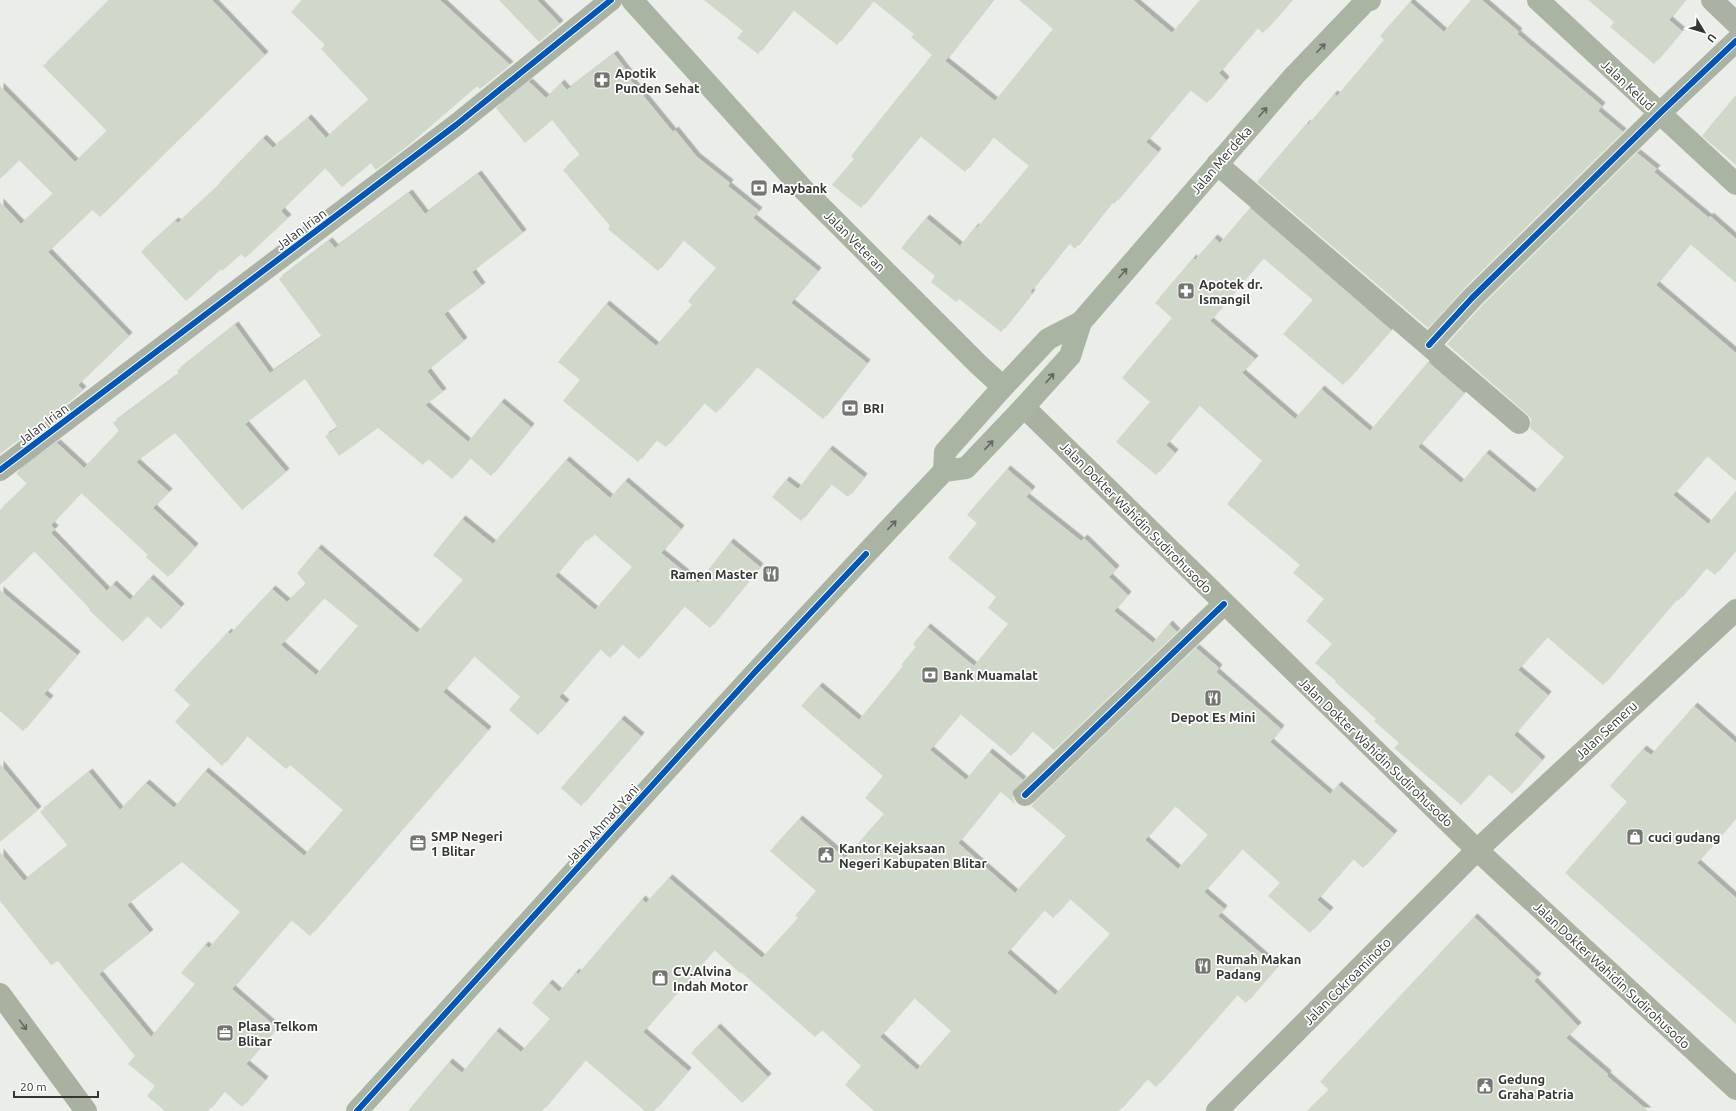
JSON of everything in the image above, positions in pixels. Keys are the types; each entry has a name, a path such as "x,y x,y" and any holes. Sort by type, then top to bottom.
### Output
{"main road":[{"name":"Jalan Veteran","path":"632,0 801,187 978,364 1003,387"},
{"name":"Jalan Merdeka","path":"1003,387 1048,340 1080,322 1294,76 1367,0"},
{"name":"Jalan Kelud","path":"1538,0 1736,184"},
{"name":"Jalan Merdeka","path":"1024,407 1070,356 1080,322"},
{"path":"1003,387 946,452 944,471 966,468 1024,407"},
{"name":"Jalan Dokter Wahidin Sudirohusodo","path":"1024,407 1477,850 1736,1089"},
{"name":"Jalan Ahmad Yani","path":"357,1111 755,672 944,471"},
{"name":"Jalan Semeru","path":"1477,850 1736,610"},
{"name":"Jalan Cokroaminoto","path":"1221,1110 1477,850"},
{"path":"0,994 86,1111"}],"street":[{"name":"Jalan Irian","path":"0,470 450,130 611,0"},
{"path":"1712,0 1736,23"},
{"path":"1429,346 1472,298 1659,114 1736,41"},
{"path":"1217,164 1519,424"},
{"path":"1025,795 1224,604"}],"building":[{"path":"109,0 212,0 265,55 100,217 92,210 48,252 129,336 78,385 83,390 0,454 0,202 21,224 53,194 19,160 0,179 0,86 75,162 107,131 43,66"},
{"path":"302,0 440,0 510,65 480,89 477,86 410,144 376,170 371,163 342,187 325,168 281,211 288,218 245,258 241,254 222,271 221,269 186,301 141,252 175,221 178,223 220,184 219,183 263,138 273,148 308,118 326,138 369,100 321,49 325,45 291,12"},
{"path":"499,0 537,0 560,24 539,42"},
{"path":"704,0 993,0 945,61 995,101 1053,29 1019,0 1133,0 1172,33 1200,0 1292,0 1263,33 1257,28 1219,73 1226,80 1207,103 1190,90 1146,142 1158,152 1114,204 1112,202 1075,249 1069,243 1030,292 1032,293 1001,332 959,299 956,302 931,282 935,276 901,248 926,218 960,246 1029,166 993,137 965,172 920,136 861,208 832,185 854,159 851,156 932,55 911,37 914,34 873,1 837,45 793,10 758,54 737,38 743,31"},
{"path":"1471,0 1482,0 1519,32 1517,34 1602,106 1598,111 1623,132 1463,289 1428,328 1257,182 1307,123 1308,125 1334,94 1337,96 1384,40 1380,36 1410,2 1444,32"},
{"path":"1588,0 1685,0 1669,20 1682,31 1654,64 1610,27 1614,22"},
{"path":"614,54 630,75 628,77 673,132 675,130 697,157 730,183 728,186 759,211 753,218 818,271 791,303 867,363 823,419 757,367 716,413 704,403 666,447 656,440 638,462 563,401 580,380 558,362 606,304 656,346 692,305 688,301 716,268 683,240 658,271 608,229 610,226 563,170 580,155 552,120 525,143 496,108 529,82 546,98 561,83 567,90"},
{"path":"1736,95 1736,165 1702,136"},
{"path":"1637,153 1657,169 1654,172 1709,218 1710,216 1736,239 1736,283 1690,244 1656,285 1736,353 1736,481 1707,456 1673,495 1708,524 1736,491 1736,550 1715,575 1706,568 1678,601 1676,600 1603,685 1547,637 1518,670 1548,695 1514,735 1542,760 1512,794 1489,774 1461,805 1394,748 1399,743 1374,721 1376,719 1315,663 1332,644 1306,621 1324,599 1293,573 1300,565 1227,504 1262,461 1199,405 1166,445 1175,453 1156,475 1116,442 1150,402 1122,378 1172,318 1155,303 1193,258 1195,260 1214,238 1220,243 1250,208 1391,330 1343,385 1283,334 1313,300 1263,258 1210,321 1255,359 1242,373 1295,419 1321,389 1370,431 1428,362 1464,393 1418,447 1461,483 1486,453 1534,493 1564,457 1530,428 1531,419 1527,414 1447,344 1481,307"},
{"path":"478,174 523,233 472,272 482,286 444,314 464,341 427,371 443,392 425,405 468,442 501,402 531,427 491,476 470,458 452,479 428,459 423,465 378,428 339,456 325,436 338,428 305,379 245,424 286,472 242,510 175,433 136,462 169,492 153,508 195,547 168,577 146,557 148,555 81,493 51,525 55,529 51,533 107,591 113,584 130,600 150,578 181,607 161,629 147,616 123,642 89,610 90,609 34,551 0,585 0,510 27,484 16,473 57,443 84,468 119,431 113,423 179,374 177,371 235,325 270,373 322,337 279,279 329,241 335,248 409,193 425,214"},
{"path":"829,449 864,477 848,497 831,484 801,521 772,497 786,480 798,489"},
{"path":"566,460 610,498 625,481 681,529 661,553 698,583 730,542 760,567 710,628 684,606 639,659 622,644 610,658 600,649 559,697 566,703 538,735 509,710 520,697 474,656 443,692 488,730 310,936 291,920 232,989 277,1028 246,1064 265,1080 242,1107 224,1091 208,1111 165,1111 147,1096 155,1086 128,1064 135,1056 58,961 51,965 0,901 0,852 24,881 68,846 40,812 89,772 120,810 146,783 174,808 205,771 304,856 343,810 290,765 286,769 247,736 222,766 175,722 190,705 174,690 228,632 230,634 272,589 287,602 306,584 297,573 318,548 417,633 463,580 433,555 462,519 493,544","holes":["594,534 632,567 595,610 555,576 586,539 588,541","324,598 358,626 316,675 281,645","182,862 240,912 209,948 205,945 181,973 195,984 151,1037 99,974 150,933 127,905"]},
{"path":"1007,469 1032,490 1026,497 1081,541 1084,538 1116,569 1109,577 1128,595 1114,611 1153,643 1169,624 1177,632 1054,750 1032,731 1011,756 960,714 930,750 966,780 989,752 1023,780 1013,791 1015,804 1000,791 958,843 1015,893 1066,836 1031,806 1196,648 1219,668 1216,672 1281,729 1270,742 1330,794 1338,785 1394,834 1363,868 1353,859 1317,900 1330,911 1310,933 1268,896 1280,883 1242,849 1204,892 1224,909 1218,916 1277,967 1246,1003 1237,995 1156,1087 1147,1079 1119,1111 874,1111 845,1085 861,1066 822,1030 815,1037 714,950 643,1032 688,1071 654,1111 645,1111 585,1060 542,1111 408,1111 449,1062 462,1073 496,1031 521,1052 550,1019 532,1003 549,983 559,992 576,972 578,974 642,899 646,903 669,878 762,958 798,918 795,916 816,891 770,851 799,819 845,858 884,814 865,798 883,776 801,706 819,686 859,720 903,666 901,665 916,647 913,644 927,627 974,666 1008,624 988,608 996,597 948,558 977,523 967,515","holes":["1175,806 1208,835 1178,869 1145,840","1070,899 1110,934 1055,995 1007,953 1044,910 1053,918","914,998 951,1031 917,1070 880,1037"]},
{"path":"0,590 77,655 44,694 50,699 23,731 0,711"},
{"path":"1694,706 1736,743 1736,818 1697,863 1736,898 1736,1024 1565,873 1627,802 1610,786 1643,749 1651,755"},
{"path":"621,719 641,736 581,806 561,788"},
{"path":"0,764 38,810 0,842"},
{"path":"1474,917 1538,977 1534,981 1578,1026 1566,1038 1648,1111 1307,1111 1329,1090 1320,1082"},
{"path":"717,1027 768,1077 742,1103 691,1053"}],"cycle path":[{"path":"0,470 456,125 611,0"},
{"path":"1429,345 1472,298 1659,114 1736,41"},
{"path":"357,1111 755,672 866,554"},
{"path":"1025,795 1224,604"}],"place":[{"name":"Apotik Punden Sehat","path":"602,80"},
{"name":"Maybank","path":"759,188"},
{"name":"Apotek dr. Ismangil","path":"1186,291"},
{"name":"BRI","path":"850,408"},
{"name":"Ramen Master","path":"771,574"},
{"name":"Bank Muamalat","path":"930,675"},
{"name":"Depot Es Mini","path":"1213,698"},
{"name":"cuci gudang","path":"1635,837"},
{"name":"SMP Negeri 1 Blitar","path":"418,843"},
{"name":"Kantor Kejaksaan Negeri Kabupaten Blitar","path":"826,855"},
{"name":"Rumah Makan Padang","path":"1203,966"},
{"name":"CV.Alvina Indah Motor","path":"660,978"},
{"name":"Plasa Telkom Blitar","path":"225,1033"},
{"name":"Gedung Graha Patria","path":"1485,1086"}]}
